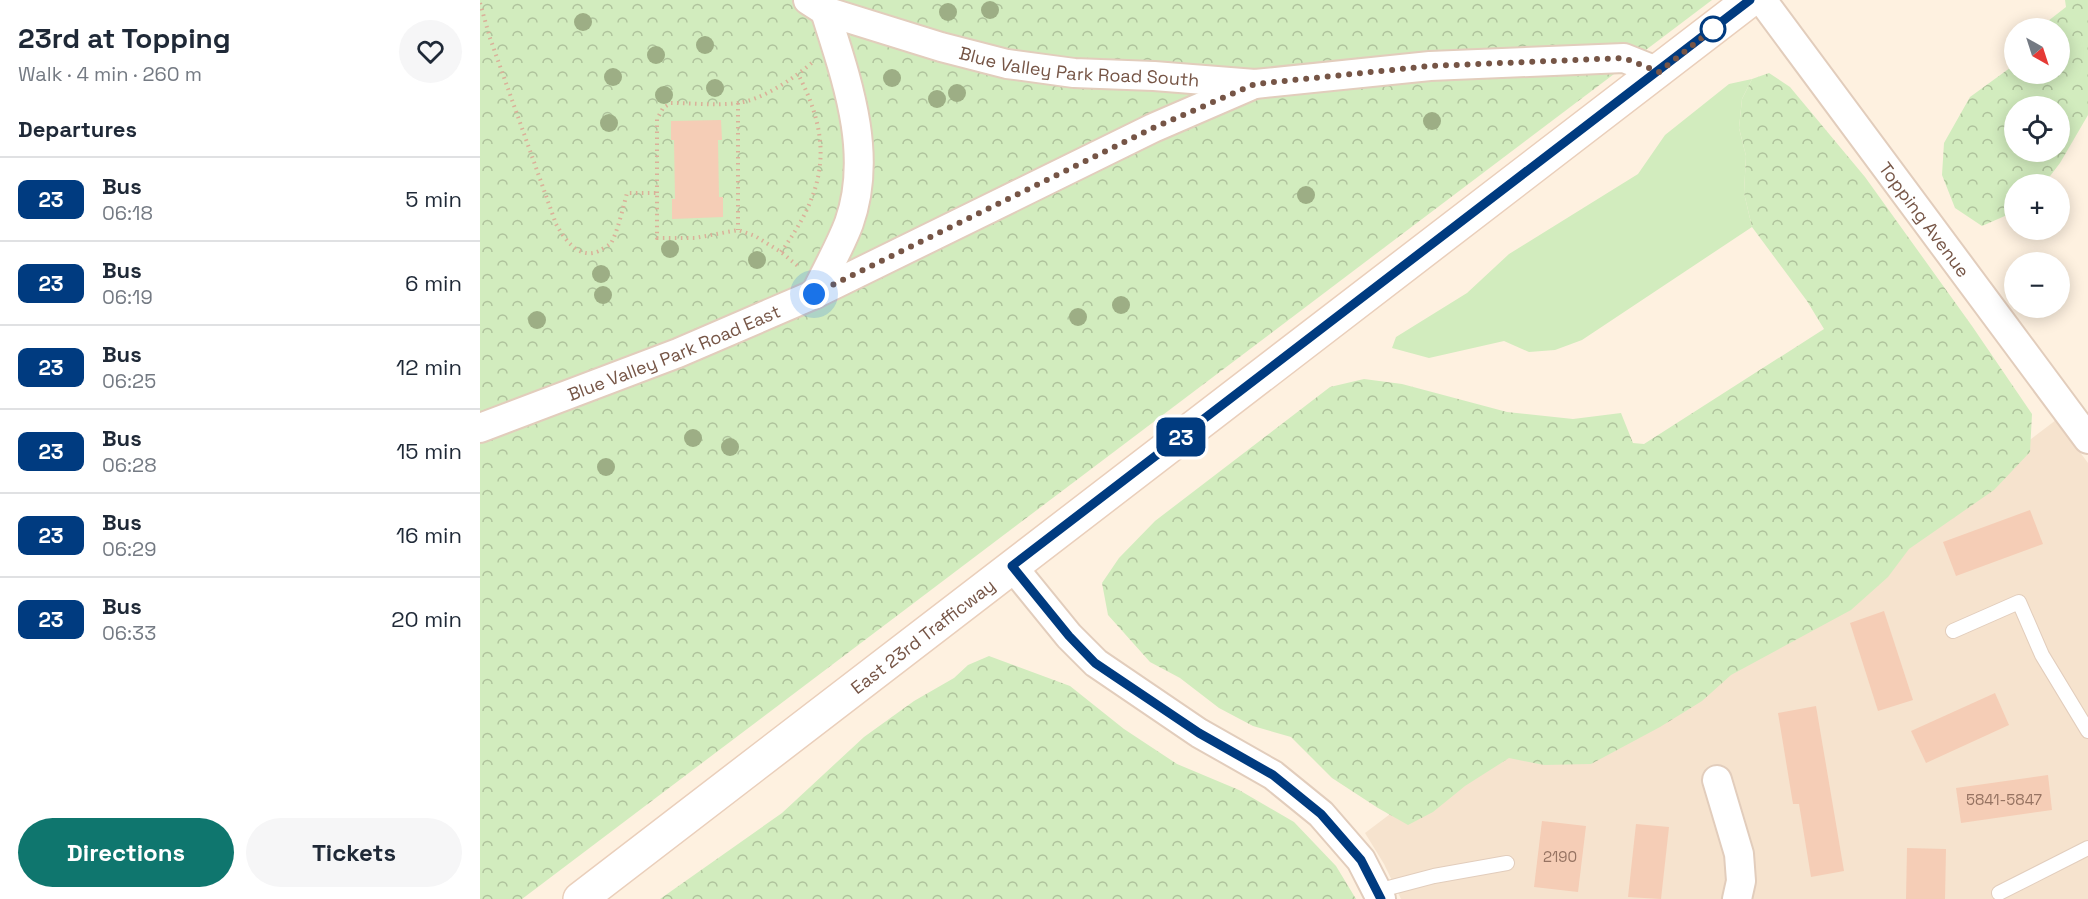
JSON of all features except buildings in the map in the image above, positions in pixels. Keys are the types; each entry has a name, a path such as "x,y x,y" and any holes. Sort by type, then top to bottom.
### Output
{"main road":[{"name":"East 23rd Trafficway","path":"580,899 1750,0"}],"street":[{"name":"Topping Avenue","path":"1762,0 2088,439"},
{"name":"Blue Valley Park Road South","path":"816,5 941,47 1007,64 1074,73 1154,76 1255,84 1430,66 1624,58 1659,72"},
{"name":"Blue Valley Park Road South","path":"816,5 834,41 847,80 858,134 858,184 849,223 818,287"},
{"name":"Blue Valley Park Road East","path":"480,428 678,353 1153,128 1255,84"},
{"path":"1012,566 1069,636 1095,663 1199,733 1273,775 1321,814 1361,860 1379,895"},
{"path":"1717,780 1739,854 1741,881 1737,899"}],"lane":[{"path":"1953,631 2019,602 2042,655 2088,731"},
{"path":"1998,893 2088,848"},
{"path":"1379,895 1434,876 1507,863"}],"path":[{"path":"480,3 489,38 556,224 564,238 579,252 591,254 601,250 611,243 627,193 657,193"},
{"path":"818,287 781,252 755,236 738,230 695,238 657,238 657,119 663,108 671,103 738,103 763,94 798,74 834,41"},
{"path":"781,252 800,225 813,196 821,154 818,120 811,99 798,74"},
{"path":"738,103 738,230"}],"shaded area":[{"path":"2056,420 2088,463 2088,899 1401,899 1384,864 1365,833 1734,554 1786,626"}],"green space":[{"path":"480,0 1712,0 522,899 480,899"},
{"path":"2065,0 2088,0 2088,115 2070,146 2070,96 2004,96 2004,162 2061,162 2052,174 2004,174 2004,216 1982,226 1955,208 1942,175 1944,143 1970,97 2004,72 2004,84 2070,84 2070,18 2052,18 2066,7"},
{"path":"1769,73 1790,87 1865,177 2032,414 2030,452 1994,490 1909,549 1888,577 1851,610 1731,675 1702,701 1660,727 1591,764 1544,765 1509,758 1465,786 1433,812 1408,825 1332,778 1291,737 1253,726 1219,708 1180,678 1150,662 1108,615 1102,583 1119,558 1155,521 1330,387 1364,379 1402,384 1507,412 1573,419 1621,413 1633,443 1644,444 1824,329 1807,301 1752,227 1744,193 1746,156 1739,128 1742,99 1752,79"},
{"path":"1752,79 1742,99 1739,128 1746,156 1744,193 1752,227 1582,340 1555,350 1529,352 1504,341 1429,358 1392,348 1396,337 1467,293 1509,254 1638,174 1665,135 1729,84"},
{"path":"989,656 1070,686 1124,729 1177,764 1239,790 1294,822 1336,866 1356,899 660,899 782,813 864,737 914,701 954,678 968,665"}],"bus line":[{"name":"23","path":"1381,899 1361,860 1321,814 1273,775 1199,733 1095,663 1069,636 1012,566 1750,0"}],"route":[{"path":"814,294 1153,128 1255,84 1430,66 1624,58 1659,72 1713,29"}]}
